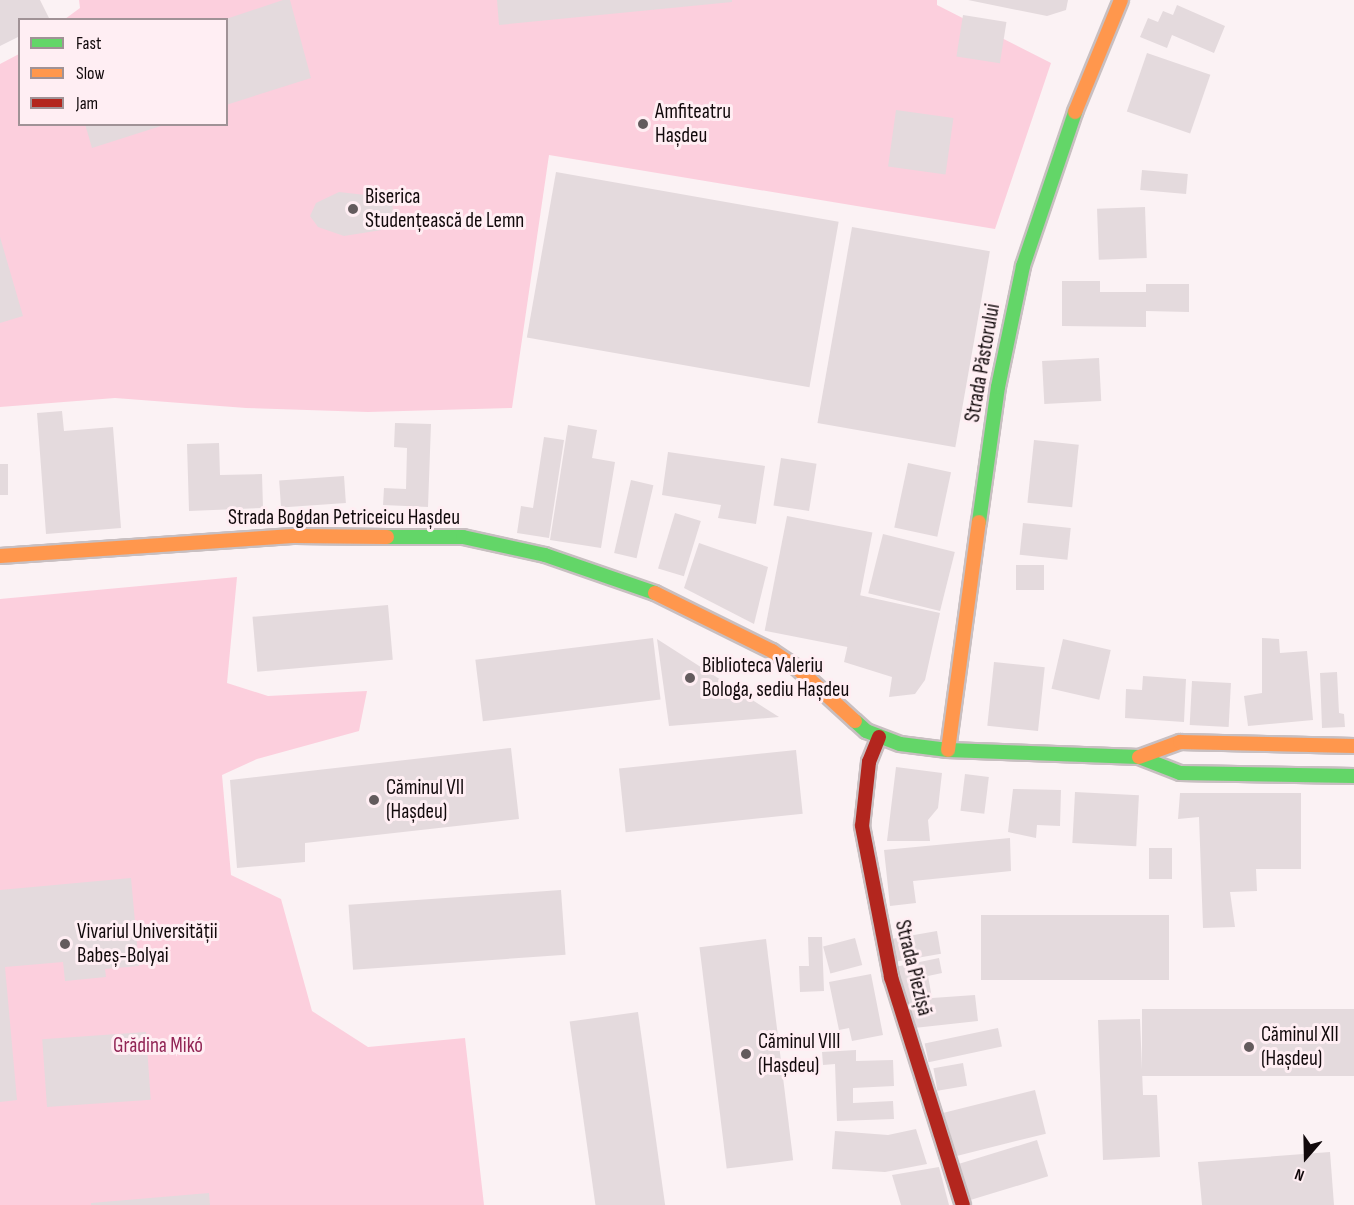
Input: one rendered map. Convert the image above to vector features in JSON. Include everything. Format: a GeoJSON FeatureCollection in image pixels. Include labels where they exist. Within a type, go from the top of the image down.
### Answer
{"type":"FeatureCollection","features":[{"type":"Feature","properties":{"kind":"street","name":"Strada Păstorului"},"geometry":{"type":"LineString","coordinates":[[948,750],[998,387],[1023,266],[1074,115],[1121,0]]}},
{"type":"Feature","properties":{"kind":"street","name":"Strada Bogdan Petriceicu Hașdeu"},"geometry":{"type":"LineString","coordinates":[[0,556],[296,536],[437,534],[487,541],[601,571],[730,629],[796,667],[849,718],[879,737],[948,750],[1139,757],[1180,774],[1354,776]]}},
{"type":"Feature","properties":{"kind":"street","name":"Strada Piezișă"},"geometry":{"type":"LineString","coordinates":[[879,737],[870,762],[862,826],[891,977],[963,1205]]}},
{"type":"Feature","properties":{"kind":"street","name":"Strada Bogdan Petriceicu Hașdeu"},"geometry":{"type":"LineString","coordinates":[[1139,757],[1180,742],[1354,746]]}},
{"type":"Feature","properties":{"kind":"green space"},"geometry":{"type":"Polygon","coordinates":[[[79,0],[937,0],[937,5],[1051,63],[995,229],[549,155],[512,408],[368,412],[246,408],[115,398],[0,407],[0,64],[18,55],[18,126],[228,126],[228,18],[66,18],[80,8],[79,0]]]}},
{"type":"Feature","properties":{"kind":"green space","name":"Grădina Mikó"},"geometry":{"type":"Polygon","coordinates":[[[237,577],[227,683],[268,696],[367,691],[359,731],[257,759],[222,775],[231,875],[281,899],[312,1011],[368,1047],[465,1038],[484,1205],[0,1205],[0,599],[237,577]]]}},
{"type":"Feature","properties":{"kind":"building"},"geometry":{"type":"Polygon","coordinates":[[[0,0],[40,0],[49,18],[18,18],[18,37],[0,46],[0,0]]]}},
{"type":"Feature","properties":{"kind":"building"},"geometry":{"type":"Polygon","coordinates":[[[283,0],[290,0],[311,78],[228,104],[228,18],[283,0]]]}},
{"type":"Feature","properties":{"kind":"building"},"geometry":{"type":"Polygon","coordinates":[[[497,0],[732,0],[732,2],[499,25],[497,0]]]}},
{"type":"Feature","properties":{"kind":"building"},"geometry":{"type":"Polygon","coordinates":[[[968,0],[1068,0],[1066,10],[1047,16],[968,0]]]}},
{"type":"Feature","properties":{"kind":"building"},"geometry":{"type":"Polygon","coordinates":[[[1177,5],[1225,26],[1214,53],[1172,35],[1167,48],[1140,37],[1148,18],[1158,22],[1163,11],[1173,15],[1177,5]]]}},
{"type":"Feature","properties":{"kind":"building"},"geometry":{"type":"Polygon","coordinates":[[[963,15],[1006,22],[1000,63],[956,56],[963,15]]]}},
{"type":"Feature","properties":{"kind":"building"},"geometry":{"type":"Polygon","coordinates":[[[1147,53],[1210,75],[1190,133],[1127,112],[1147,53]]]}},
{"type":"Feature","properties":{"kind":"building"},"geometry":{"type":"Polygon","coordinates":[[[896,110],[953,118],[946,175],[888,166],[896,110]]]}},
{"type":"Feature","properties":{"kind":"building"},"geometry":{"type":"Polygon","coordinates":[[[86,126],[161,126],[92,148],[86,126]]]}},
{"type":"Feature","properties":{"kind":"building"},"geometry":{"type":"Polygon","coordinates":[[[1142,170],[1188,174],[1186,194],[1140,190],[1142,170]]]}},
{"type":"Feature","properties":{"kind":"building"},"geometry":{"type":"Polygon","coordinates":[[[556,172],[839,222],[809,387],[527,337],[556,172]]]}},
{"type":"Feature","properties":{"kind":"building","name":"Biserica Studențească de Lemn"},"geometry":{"type":"Polygon","coordinates":[[[339,192],[392,198],[394,228],[344,236],[318,227],[310,216],[316,203],[339,192]]]}},
{"type":"Feature","properties":{"kind":"building"},"geometry":{"type":"Polygon","coordinates":[[[1145,207],[1147,258],[1099,260],[1097,209],[1145,207]]]}},
{"type":"Feature","properties":{"kind":"building"},"geometry":{"type":"Polygon","coordinates":[[[852,227],[990,251],[955,447],[817,423],[852,227]]]}},
{"type":"Feature","properties":{"kind":"building"},"geometry":{"type":"Polygon","coordinates":[[[0,237],[23,316],[0,323],[0,237]]]}},
{"type":"Feature","properties":{"kind":"building"},"geometry":{"type":"Polygon","coordinates":[[[1062,281],[1100,281],[1100,292],[1146,292],[1146,284],[1189,284],[1189,312],[1146,311],[1146,327],[1062,326],[1062,281]]]}},
{"type":"Feature","properties":{"kind":"building"},"geometry":{"type":"Polygon","coordinates":[[[1099,358],[1101,401],[1044,404],[1042,361],[1099,358]]]}},
{"type":"Feature","properties":{"kind":"building"},"geometry":{"type":"Polygon","coordinates":[[[62,411],[64,431],[113,427],[121,528],[46,534],[37,413],[62,411]]]}},
{"type":"Feature","properties":{"kind":"building"},"geometry":{"type":"Polygon","coordinates":[[[395,423],[431,424],[428,507],[383,505],[384,488],[406,489],[407,448],[394,447],[395,423]]]}},
{"type":"Feature","properties":{"kind":"building"},"geometry":{"type":"Polygon","coordinates":[[[568,425],[597,430],[592,458],[615,462],[601,548],[550,540],[568,425]]]}},
{"type":"Feature","properties":{"kind":"building"},"geometry":{"type":"Polygon","coordinates":[[[544,437],[564,440],[549,538],[517,533],[521,506],[533,508],[544,437]]]}},
{"type":"Feature","properties":{"kind":"building"},"geometry":{"type":"Polygon","coordinates":[[[1034,440],[1079,445],[1072,507],[1027,503],[1034,440]]]}},
{"type":"Feature","properties":{"kind":"building"},"geometry":{"type":"Polygon","coordinates":[[[219,443],[220,475],[262,474],[263,508],[189,511],[187,444],[219,443]]]}},
{"type":"Feature","properties":{"kind":"building"},"geometry":{"type":"Polygon","coordinates":[[[668,452],[765,466],[756,524],[718,518],[721,505],[662,495],[668,452]]]}},
{"type":"Feature","properties":{"kind":"building"},"geometry":{"type":"Polygon","coordinates":[[[781,458],[817,464],[809,511],[773,505],[781,458]]]}},
{"type":"Feature","properties":{"kind":"building"},"geometry":{"type":"Polygon","coordinates":[[[908,463],[951,472],[937,537],[894,528],[908,463]]]}},
{"type":"Feature","properties":{"kind":"building"},"geometry":{"type":"Polygon","coordinates":[[[0,464],[8,464],[8,495],[0,495],[0,464]]]}},
{"type":"Feature","properties":{"kind":"building"},"geometry":{"type":"Polygon","coordinates":[[[344,476],[346,503],[281,507],[279,481],[344,476]]]}},
{"type":"Feature","properties":{"kind":"building"},"geometry":{"type":"Polygon","coordinates":[[[631,480],[653,485],[637,558],[614,553],[631,480]]]}},
{"type":"Feature","properties":{"kind":"building"},"geometry":{"type":"Polygon","coordinates":[[[675,513],[701,521],[684,576],[658,568],[675,513]]]}},
{"type":"Feature","properties":{"kind":"building"},"geometry":{"type":"Polygon","coordinates":[[[787,516],[872,533],[850,647],[765,631],[787,516]]]}},
{"type":"Feature","properties":{"kind":"building"},"geometry":{"type":"Polygon","coordinates":[[[1023,523],[1071,528],[1067,560],[1020,555],[1023,523]]]}},
{"type":"Feature","properties":{"kind":"building"},"geometry":{"type":"Polygon","coordinates":[[[883,534],[955,552],[940,611],[868,593],[883,534]]]}},
{"type":"Feature","properties":{"kind":"building"},"geometry":{"type":"Polygon","coordinates":[[[699,543],[768,567],[754,624],[684,588],[699,543]]]}},
{"type":"Feature","properties":{"kind":"building"},"geometry":{"type":"Polygon","coordinates":[[[1016,565],[1044,565],[1044,590],[1016,590],[1016,565]]]}},
{"type":"Feature","properties":{"kind":"building"},"geometry":{"type":"Polygon","coordinates":[[[859,595],[940,613],[925,680],[915,694],[889,697],[892,677],[844,662],[859,595]]]}},
{"type":"Feature","properties":{"kind":"building"},"geometry":{"type":"Polygon","coordinates":[[[388,605],[393,660],[257,672],[253,617],[388,605]]]}},
{"type":"Feature","properties":{"kind":"building"},"geometry":{"type":"Polygon","coordinates":[[[653,638],[661,700],[483,721],[475,660],[653,638]]]}},
{"type":"Feature","properties":{"kind":"building"},"geometry":{"type":"Polygon","coordinates":[[[1262,638],[1279,639],[1280,653],[1307,651],[1313,720],[1248,726],[1244,696],[1262,693],[1262,638]]]}},
{"type":"Feature","properties":{"kind":"building","name":"Biblioteca Valeriu Bologa, sediu Hașdeu"},"geometry":{"type":"Polygon","coordinates":[[[657,639],[779,717],[669,726],[657,639]]]}},
{"type":"Feature","properties":{"kind":"building"},"geometry":{"type":"Polygon","coordinates":[[[1063,639],[1111,650],[1099,700],[1052,689],[1063,639]]]}},
{"type":"Feature","properties":{"kind":"building"},"geometry":{"type":"Polygon","coordinates":[[[994,662],[1045,667],[1038,731],[987,726],[994,662]]]}},
{"type":"Feature","properties":{"kind":"building"},"geometry":{"type":"Polygon","coordinates":[[[1337,672],[1339,713],[1344,714],[1345,727],[1322,728],[1320,673],[1337,672]]]}},
{"type":"Feature","properties":{"kind":"building"},"geometry":{"type":"Polygon","coordinates":[[[1143,676],[1186,679],[1184,722],[1125,718],[1126,689],[1142,690],[1143,676]]]}},
{"type":"Feature","properties":{"kind":"building"},"geometry":{"type":"Polygon","coordinates":[[[1192,681],[1231,683],[1229,727],[1190,725],[1192,681]]]}},
{"type":"Feature","properties":{"kind":"building","name":"Căminul VII (Hașdeu)"},"geometry":{"type":"Polygon","coordinates":[[[511,748],[519,819],[305,843],[305,862],[237,868],[230,780],[511,748]]]}},
{"type":"Feature","properties":{"kind":"building"},"geometry":{"type":"Polygon","coordinates":[[[796,750],[803,814],[626,832],[619,769],[796,750]]]}},
{"type":"Feature","properties":{"kind":"building"},"geometry":{"type":"Polygon","coordinates":[[[896,767],[942,773],[938,808],[928,820],[930,841],[887,841],[896,767]]]}},
{"type":"Feature","properties":{"kind":"building"},"geometry":{"type":"Polygon","coordinates":[[[965,774],[989,777],[984,814],[960,811],[965,774]]]}},
{"type":"Feature","properties":{"kind":"building"},"geometry":{"type":"Polygon","coordinates":[[[1013,789],[1061,790],[1060,826],[1037,825],[1036,838],[1008,832],[1013,789]]]}},
{"type":"Feature","properties":{"kind":"building"},"geometry":{"type":"Polygon","coordinates":[[[1075,792],[1139,795],[1136,846],[1072,843],[1075,792]]]}},
{"type":"Feature","properties":{"kind":"building"},"geometry":{"type":"Polygon","coordinates":[[[1180,793],[1301,793],[1301,869],[1256,869],[1257,891],[1230,892],[1235,927],[1203,928],[1199,817],[1178,819],[1180,793]]]}},
{"type":"Feature","properties":{"kind":"building"},"geometry":{"type":"Polygon","coordinates":[[[1010,838],[1011,871],[913,881],[916,903],[890,906],[884,850],[1010,838]]]}},
{"type":"Feature","properties":{"kind":"building"},"geometry":{"type":"Polygon","coordinates":[[[1149,848],[1172,848],[1172,879],[1149,879],[1149,848]]]}},
{"type":"Feature","properties":{"kind":"building"},"geometry":{"type":"Polygon","coordinates":[[[131,878],[139,966],[105,969],[106,977],[65,981],[63,962],[5,967],[17,1100],[0,1102],[0,890],[131,878]]]}},
{"type":"Feature","properties":{"kind":"building"},"geometry":{"type":"Polygon","coordinates":[[[561,890],[566,955],[353,970],[349,905],[561,890]]]}},
{"type":"Feature","properties":{"kind":"building"},"geometry":{"type":"Polygon","coordinates":[[[981,915],[1169,915],[1169,980],[981,980],[981,915]]]}},
{"type":"Feature","properties":{"kind":"building"},"geometry":{"type":"Polygon","coordinates":[[[937,931],[941,954],[894,962],[890,939],[937,931]]]}},
{"type":"Feature","properties":{"kind":"building"},"geometry":{"type":"Polygon","coordinates":[[[808,937],[822,937],[824,991],[800,992],[799,966],[809,966],[808,937]]]}},
{"type":"Feature","properties":{"kind":"building"},"geometry":{"type":"Polygon","coordinates":[[[855,938],[862,965],[830,974],[823,947],[855,938]]]}},
{"type":"Feature","properties":{"kind":"building","name":"Căminul VIII (Hașdeu)"},"geometry":{"type":"Polygon","coordinates":[[[766,939],[793,1160],[727,1169],[699,947],[766,939]]]}},
{"type":"Feature","properties":{"kind":"building"},"geometry":{"type":"Polygon","coordinates":[[[939,958],[942,973],[928,976],[932,998],[975,995],[978,1021],[914,1028],[895,967],[939,958]]]}},
{"type":"Feature","properties":{"kind":"building"},"geometry":{"type":"Polygon","coordinates":[[[871,974],[883,1035],[852,1041],[849,1028],[839,1030],[829,982],[871,974]]]}},
{"type":"Feature","properties":{"kind":"building","name":"Căminul XII (Hașdeu)"},"geometry":{"type":"Polygon","coordinates":[[[1142,1009],[1354,1009],[1354,1076],[1142,1076],[1142,1009]]]}},
{"type":"Feature","properties":{"kind":"building"},"geometry":{"type":"Polygon","coordinates":[[[638,1012],[665,1205],[595,1205],[570,1022],[638,1012]]]}},
{"type":"Feature","properties":{"kind":"building"},"geometry":{"type":"Polygon","coordinates":[[[1140,1019],[1143,1095],[1157,1095],[1160,1157],[1103,1160],[1098,1020],[1140,1019]]]}},
{"type":"Feature","properties":{"kind":"building"},"geometry":{"type":"Polygon","coordinates":[[[998,1028],[1002,1047],[929,1062],[925,1044],[998,1028]]]}},
{"type":"Feature","properties":{"kind":"building"},"geometry":{"type":"Polygon","coordinates":[[[146,1032],[151,1100],[47,1107],[42,1039],[146,1032]]]}},
{"type":"Feature","properties":{"kind":"building"},"geometry":{"type":"Polygon","coordinates":[[[856,1050],[856,1061],[893,1060],[894,1086],[853,1088],[853,1103],[893,1101],[894,1119],[837,1121],[835,1064],[823,1065],[822,1052],[856,1050]]]}},
{"type":"Feature","properties":{"kind":"building"},"geometry":{"type":"Polygon","coordinates":[[[963,1063],[967,1086],[937,1091],[933,1068],[963,1063]]]}},
{"type":"Feature","properties":{"kind":"building"},"geometry":{"type":"Polygon","coordinates":[[[1035,1090],[1046,1134],[955,1156],[944,1113],[1035,1090]]]}},
{"type":"Feature","properties":{"kind":"building"},"geometry":{"type":"Polygon","coordinates":[[[916,1129],[927,1164],[885,1172],[832,1169],[835,1131],[888,1135],[916,1129]]]}},
{"type":"Feature","properties":{"kind":"building"},"geometry":{"type":"Polygon","coordinates":[[[1037,1140],[1048,1176],[969,1201],[958,1164],[1037,1140]]]}},
{"type":"Feature","properties":{"kind":"building"},"geometry":{"type":"Polygon","coordinates":[[[1330,1152],[1334,1205],[1202,1205],[1198,1162],[1330,1152]]]}},
{"type":"Feature","properties":{"kind":"building"},"geometry":{"type":"Polygon","coordinates":[[[939,1167],[949,1205],[901,1205],[892,1175],[939,1167]]]}},
{"type":"Feature","properties":{"kind":"building"},"geometry":{"type":"Polygon","coordinates":[[[209,1193],[210,1205],[91,1205],[91,1203],[209,1193]]]}},
{"type":"Feature","properties":{"kind":"traffic: fast"},"geometry":{"type":"LineString","coordinates":[[979,522],[998,387],[1023,266],[1075,112]]}},
{"type":"Feature","properties":{"kind":"traffic: fast"},"geometry":{"type":"LineString","coordinates":[[387,537],[463,537],[545,555],[655,593]]}},
{"type":"Feature","properties":{"kind":"traffic: fast"},"geometry":{"type":"LineString","coordinates":[[855,721],[866,731],[900,744],[948,750],[1139,757],[1180,773],[1354,776]]}},
{"type":"Feature","properties":{"kind":"traffic: slow"},"geometry":{"type":"LineString","coordinates":[[1075,112],[1121,0]]}},
{"type":"Feature","properties":{"kind":"traffic: slow"},"geometry":{"type":"LineString","coordinates":[[948,750],[979,522]]}},
{"type":"Feature","properties":{"kind":"traffic: slow"},"geometry":{"type":"LineString","coordinates":[[0,556],[296,536],[387,537]]}},
{"type":"Feature","properties":{"kind":"traffic: slow"},"geometry":{"type":"LineString","coordinates":[[655,593],[772,651],[796,667],[855,721]]}},
{"type":"Feature","properties":{"kind":"traffic: slow"},"geometry":{"type":"LineString","coordinates":[[1139,757],[1180,742],[1354,746]]}},
{"type":"Feature","properties":{"kind":"traffic: jam"},"geometry":{"type":"LineString","coordinates":[[879,737],[869,762],[862,826],[891,977],[963,1205]]}},
{"type":"Feature","properties":{"kind":"place","name":"Amfiteatru Hașdeu"},"geometry":{"type":"Point","coordinates":[643,124]}},
{"type":"Feature","properties":{"kind":"place","name":"Biserica Studențească de Lemn"},"geometry":{"type":"Point","coordinates":[353,209]}},
{"type":"Feature","properties":{"kind":"place","name":"Biblioteca Valeriu Bologa, sediu Hașdeu"},"geometry":{"type":"Point","coordinates":[690,678]}},
{"type":"Feature","properties":{"kind":"place","name":"Căminul VII (Hașdeu)"},"geometry":{"type":"Point","coordinates":[374,800]}},
{"type":"Feature","properties":{"kind":"place","name":"Vivariul Universității Babeș-Bolyai"},"geometry":{"type":"Point","coordinates":[65,944]}},
{"type":"Feature","properties":{"kind":"place","name":"Căminul XII (Hașdeu)"},"geometry":{"type":"Point","coordinates":[1249,1047]}},
{"type":"Feature","properties":{"kind":"place","name":"Căminul VIII (Hașdeu)"},"geometry":{"type":"Point","coordinates":[746,1054]}}]}
